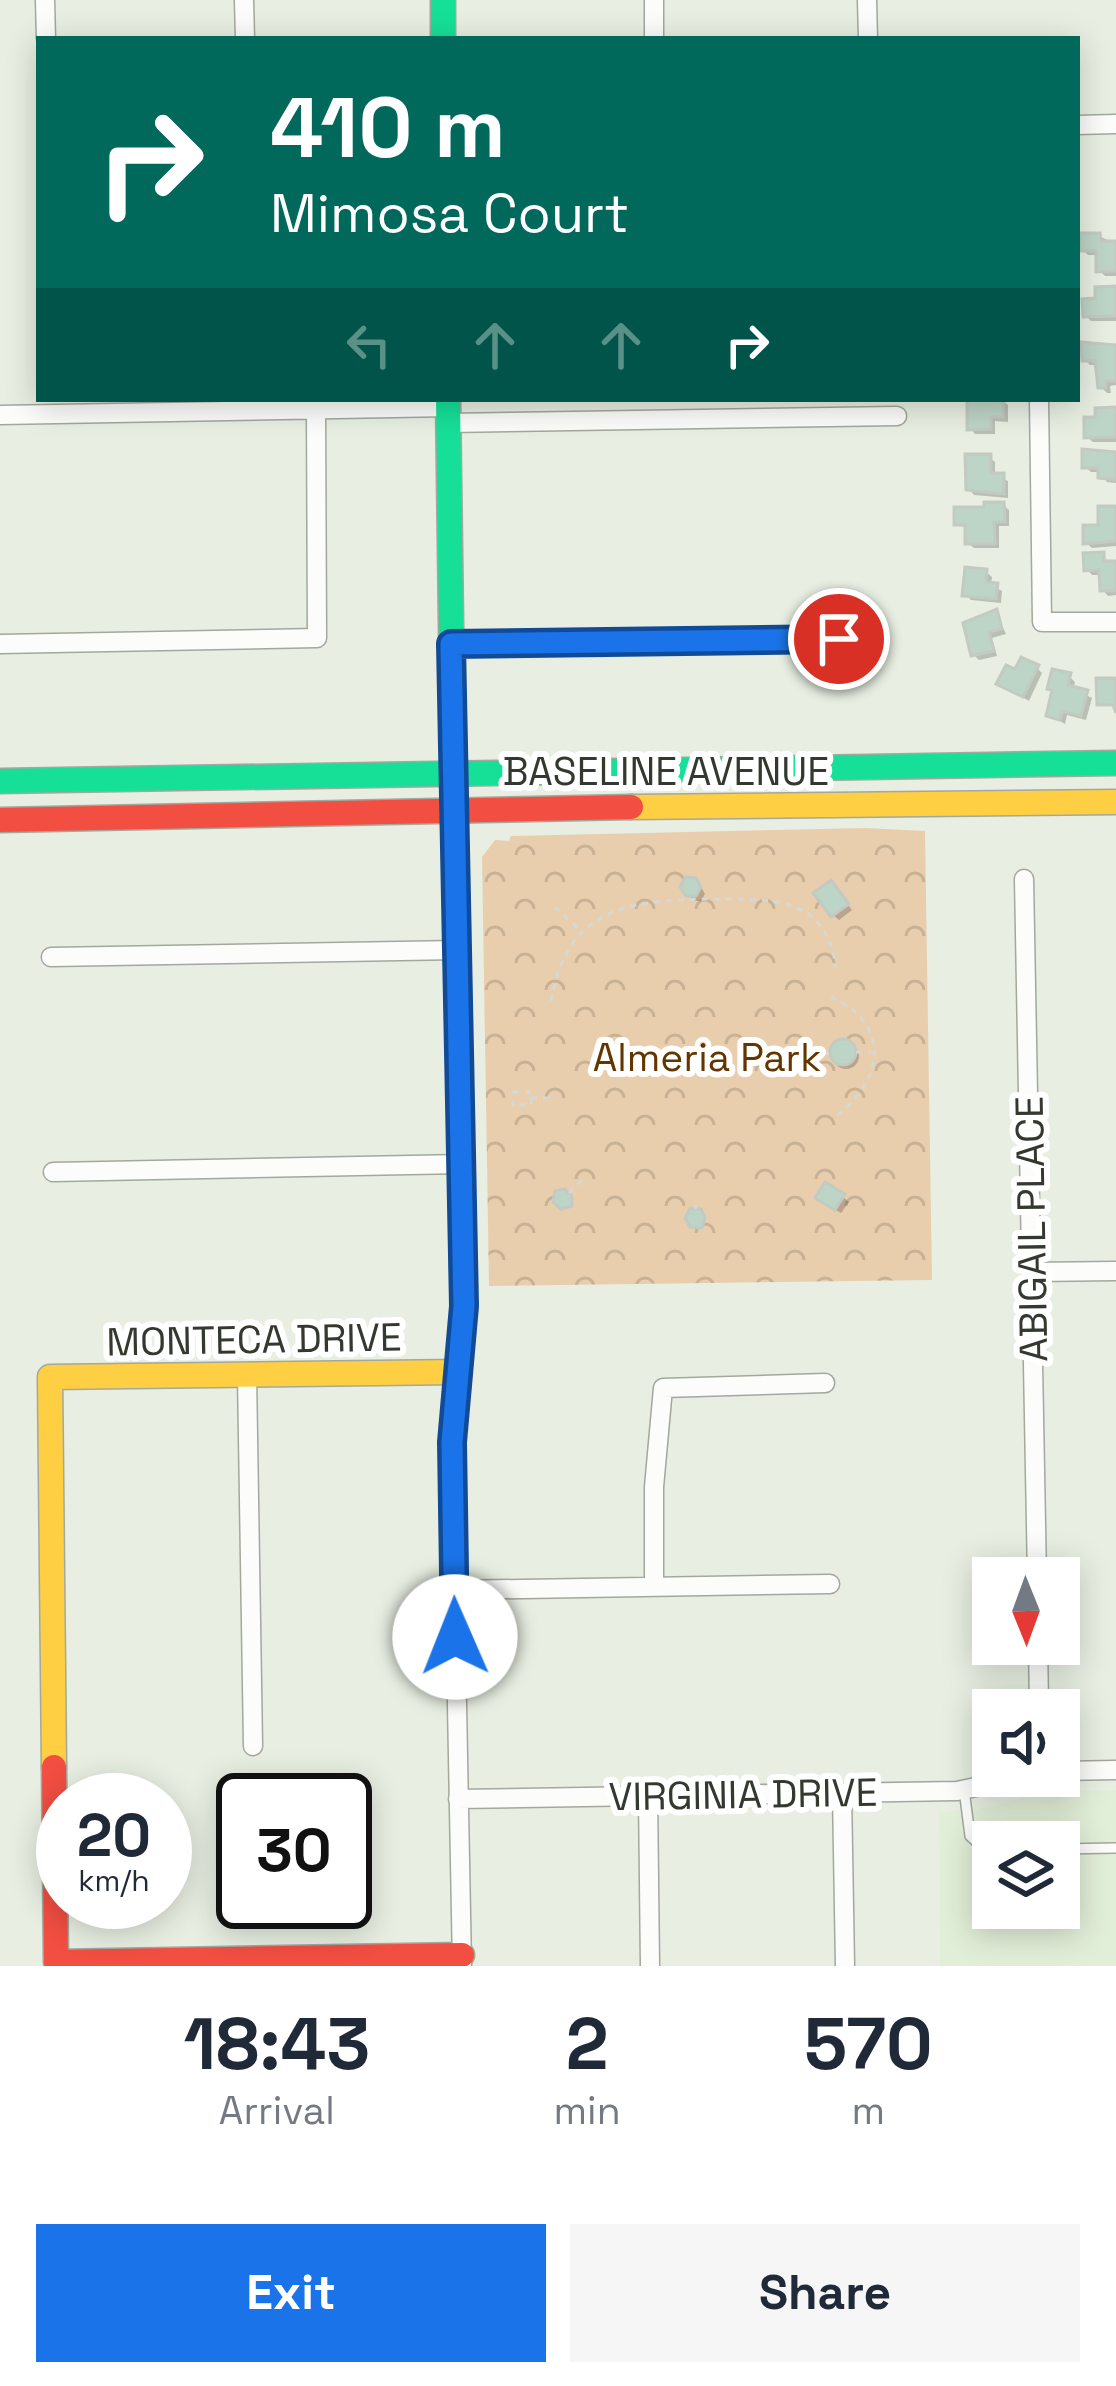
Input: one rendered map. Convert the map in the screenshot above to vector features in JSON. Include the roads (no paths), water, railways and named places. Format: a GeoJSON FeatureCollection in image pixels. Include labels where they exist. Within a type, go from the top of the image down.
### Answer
{"type":"FeatureCollection","features":[{"type":"Feature","properties":{"kind":"main road"},"geometry":{"type":"LineString","coordinates":[[443,0],[443,36]]}},
{"type":"Feature","properties":{"kind":"main road"},"geometry":{"type":"LineString","coordinates":[[448,410],[453,772]]}},
{"type":"Feature","properties":{"kind":"main road","name":"BASELINE AVENUE"},"geometry":{"type":"LineString","coordinates":[[0,781],[1116,763]]}},
{"type":"Feature","properties":{"kind":"main road","name":"BASELINE AVENUE"},"geometry":{"type":"LineString","coordinates":[[0,820],[455,809],[1116,802]]}},
{"type":"Feature","properties":{"kind":"main road","name":"MONTECA DRIVE"},"geometry":{"type":"LineString","coordinates":[[459,1372],[50,1377],[56,1962],[462,1960]]}},
{"type":"Feature","properties":{"kind":"street"},"geometry":{"type":"LineString","coordinates":[[45,0],[46,36]]}},
{"type":"Feature","properties":{"kind":"street"},"geometry":{"type":"LineString","coordinates":[[244,0],[245,36]]}},
{"type":"Feature","properties":{"kind":"street"},"geometry":{"type":"LineString","coordinates":[[654,0],[654,36]]}},
{"type":"Feature","properties":{"kind":"street"},"geometry":{"type":"LineString","coordinates":[[867,0],[868,36]]}},
{"type":"Feature","properties":{"kind":"street"},"geometry":{"type":"LineString","coordinates":[[1080,125],[1116,124]]}},
{"type":"Feature","properties":{"kind":"street"},"geometry":{"type":"LineString","coordinates":[[1039,402],[1042,622],[1116,622]]}},
{"type":"Feature","properties":{"kind":"street"},"geometry":{"type":"LineString","coordinates":[[0,644],[317,638],[316,409]]}},
{"type":"Feature","properties":{"kind":"street"},"geometry":{"type":"LineString","coordinates":[[0,416],[316,409],[660,409],[897,416]]}},
{"type":"Feature","properties":{"kind":"street"},"geometry":{"type":"LineString","coordinates":[[451,644],[839,639]]}},
{"type":"Feature","properties":{"kind":"street"},"geometry":{"type":"LineString","coordinates":[[453,772],[464,1306],[452,1442],[462,1960]]}},
{"type":"Feature","properties":{"kind":"street","name":"ABIGAIL PLACE"},"geometry":{"type":"LineString","coordinates":[[1024,879],[1036,1557]]}},
{"type":"Feature","properties":{"kind":"street"},"geometry":{"type":"LineString","coordinates":[[51,957],[458,950]]}},
{"type":"Feature","properties":{"kind":"street"},"geometry":{"type":"LineString","coordinates":[[52,1172],[462,1164]]}},
{"type":"Feature","properties":{"kind":"street"},"geometry":{"type":"LineString","coordinates":[[1032,1272],[1116,1271]]}},
{"type":"Feature","properties":{"kind":"street"},"geometry":{"type":"LineString","coordinates":[[247,1375],[253,1746]]}},
{"type":"Feature","properties":{"kind":"street"},"geometry":{"type":"LineString","coordinates":[[654,1586],[654,1470],[663,1388],[825,1383]]}},
{"type":"Feature","properties":{"kind":"street"},"geometry":{"type":"LineString","coordinates":[[455,1590],[830,1584]]}},
{"type":"Feature","properties":{"kind":"street"},"geometry":{"type":"LineString","coordinates":[[1080,1771],[1116,1770]]}},
{"type":"Feature","properties":{"kind":"street","name":"VIRGINIA DRIVE"},"geometry":{"type":"LineString","coordinates":[[458,1798],[972,1787]]}},
{"type":"Feature","properties":{"kind":"street"},"geometry":{"type":"LineString","coordinates":[[842,1793],[845,1966]]}},
{"type":"Feature","properties":{"kind":"street"},"geometry":{"type":"LineString","coordinates":[[648,1796],[650,1966]]}},
{"type":"Feature","properties":{"kind":"lane"},"geometry":{"type":"LineString","coordinates":[[964,1789],[972,1838]]}},
{"type":"Feature","properties":{"kind":"lane"},"geometry":{"type":"LineString","coordinates":[[1080,1849],[1116,1848]]}},
{"type":"Feature","properties":{"kind":"park label","name":"Almeria Park"},"geometry":{"type":"Point","coordinates":[707,1057]}}]}
